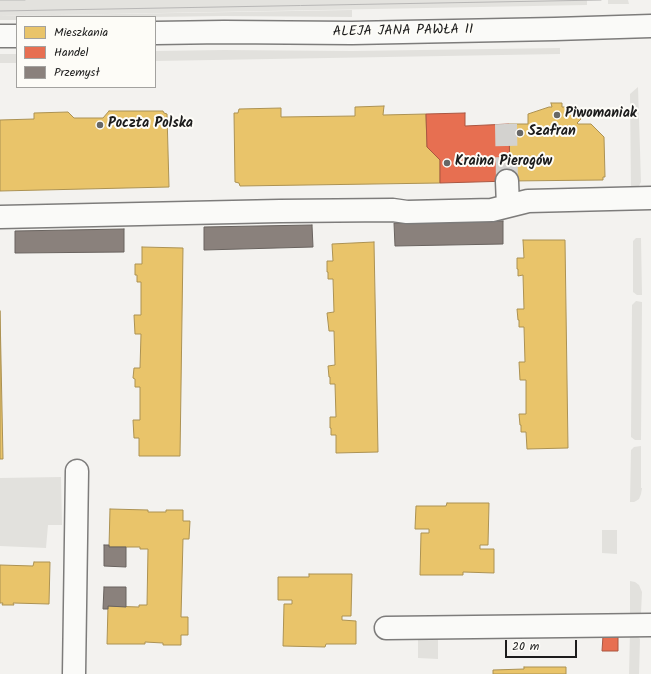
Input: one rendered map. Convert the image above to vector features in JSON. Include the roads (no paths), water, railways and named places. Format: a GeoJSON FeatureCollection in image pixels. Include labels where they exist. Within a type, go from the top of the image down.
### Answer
{"type":"FeatureCollection","features":[{"type":"Feature","properties":{"kind":"main road","name":"ALEJA JANA PAWŁA II"},"geometry":{"type":"LineString","coordinates":[[156,33],[360,33],[651,26]]}},
{"type":"Feature","properties":{"kind":"main road"},"geometry":{"type":"LineString","coordinates":[[0,36],[16,36]]}},
{"type":"Feature","properties":{"kind":"main road"},"geometry":{"type":"LineString","coordinates":[[507,181],[508,206]]}},
{"type":"Feature","properties":{"kind":"main road"},"geometry":{"type":"LineString","coordinates":[[0,217],[280,211],[393,210],[407,212],[492,210],[528,201],[651,198]]}},
{"type":"Feature","properties":{"kind":"main road"},"geometry":{"type":"LineString","coordinates":[[74,674],[77,471]]}},
{"type":"Feature","properties":{"kind":"main road"},"geometry":{"type":"LineString","coordinates":[[386,628],[651,625]]}},
{"type":"Feature","properties":{"kind":"tunnel"},"geometry":{"type":"LineString","coordinates":[[506,124],[507,181]]}},
{"type":"Feature","properties":{"kind":"tram line"},"geometry":{"type":"LineString","coordinates":[[0,0],[25,0]]}},
{"type":"Feature","properties":{"kind":"tram line"},"geometry":{"type":"LineString","coordinates":[[0,11],[601,0]]}},
{"type":"Feature","properties":{"kind":"place","name":"Piwomaniak"},"geometry":{"type":"Point","coordinates":[557,115]}},
{"type":"Feature","properties":{"kind":"place","name":"Poczta Polska"},"geometry":{"type":"Point","coordinates":[100,125]}},
{"type":"Feature","properties":{"kind":"place","name":"Szafran"},"geometry":{"type":"Point","coordinates":[520,133]}},
{"type":"Feature","properties":{"kind":"place","name":"Kraina Pierogów"},"geometry":{"type":"Point","coordinates":[447,163]}}]}
